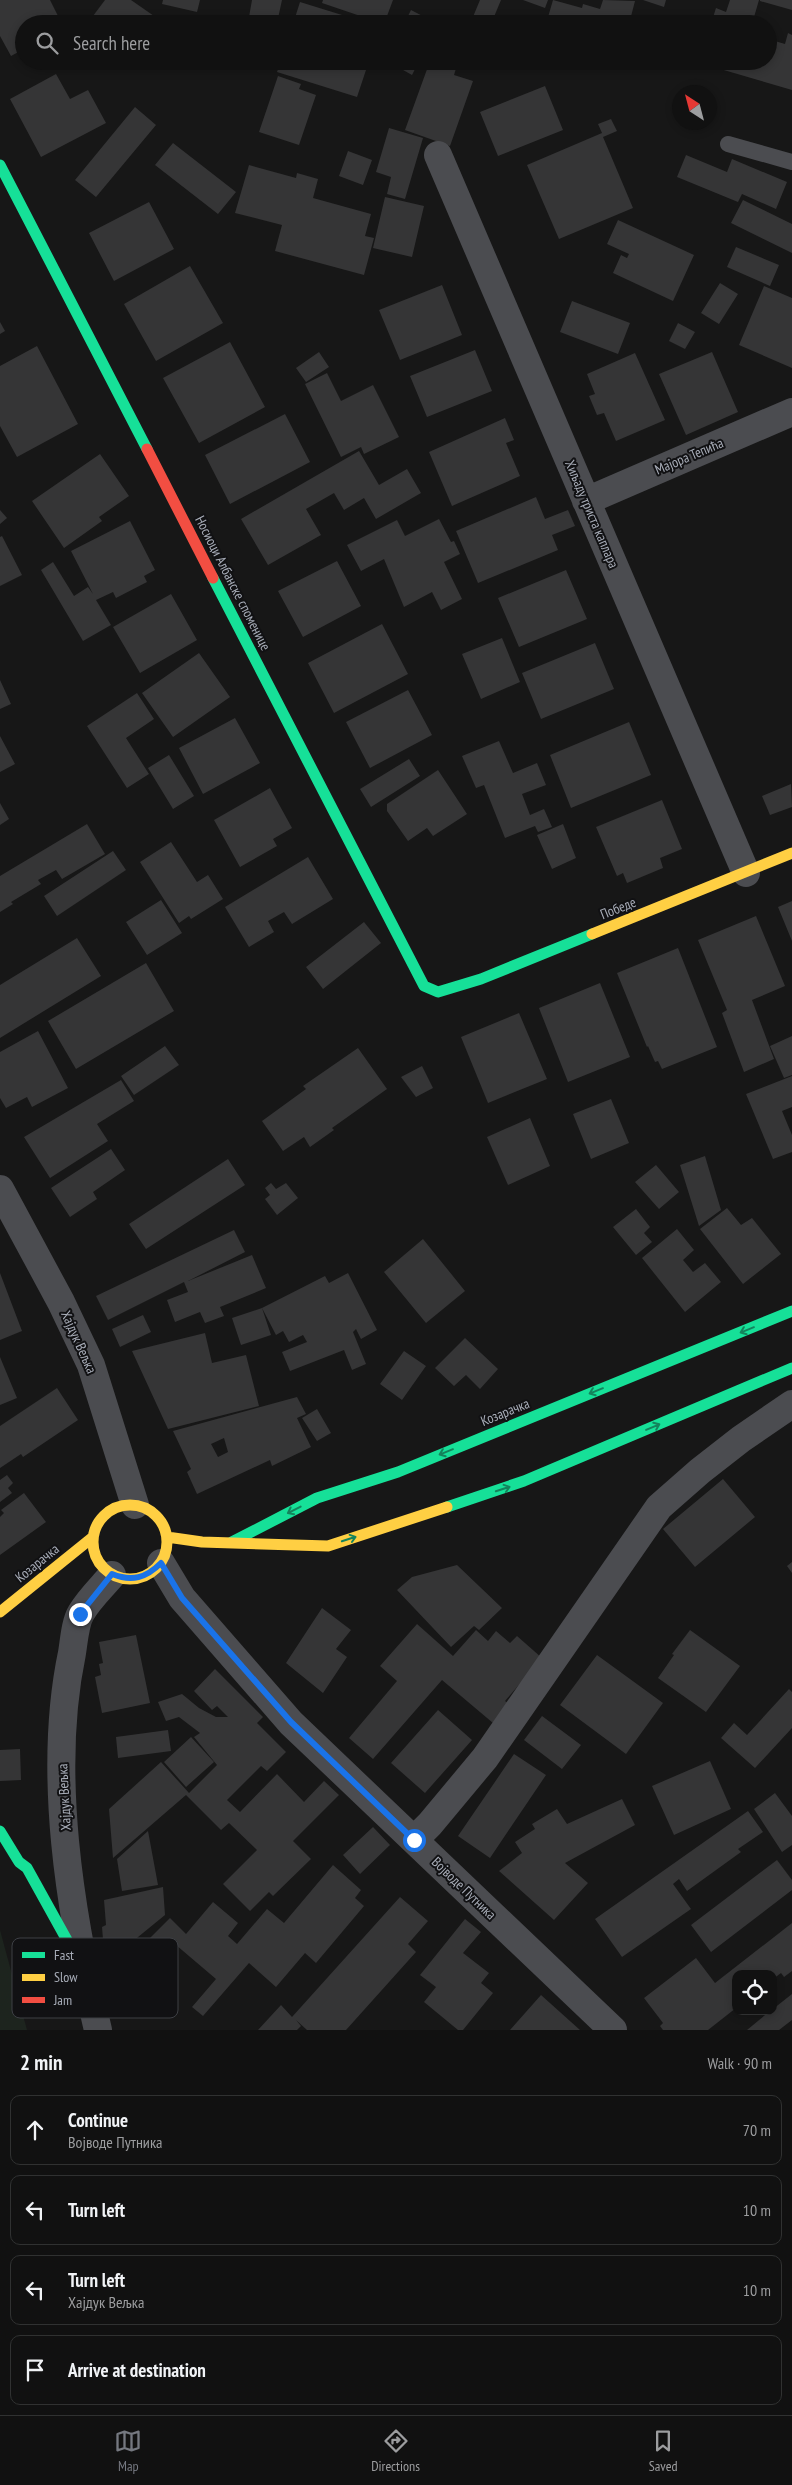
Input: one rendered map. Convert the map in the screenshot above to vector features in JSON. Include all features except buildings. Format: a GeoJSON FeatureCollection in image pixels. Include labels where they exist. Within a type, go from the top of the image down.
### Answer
{"type":"FeatureCollection","features":[{"type":"Feature","properties":{"kind":"street","name":"Хиљаду триста каплара"},"geometry":{"type":"LineString","coordinates":[[438,155],[746,873]]}},
{"type":"Feature","properties":{"kind":"street","name":"Носиоци Албанске споменице"},"geometry":{"type":"LineString","coordinates":[[0,165],[418,976],[424,986],[438,992],[455,987]]}},
{"type":"Feature","properties":{"kind":"street","name":"Мајора Тепића"},"geometry":{"type":"LineString","coordinates":[[586,501],[792,412]]}},
{"type":"Feature","properties":{"kind":"street","name":"Победе"},"geometry":{"type":"LineString","coordinates":[[455,987],[746,873],[792,853]]}},
{"type":"Feature","properties":{"kind":"street","name":"Хајдук Вељка"},"geometry":{"type":"LineString","coordinates":[[0,1189],[61,1302],[91,1365],[135,1505]]}},
{"type":"Feature","properties":{"kind":"street","name":"Козарачка"},"geometry":{"type":"LineString","coordinates":[[231,1542],[317,1498],[398,1472],[792,1311]]}},
{"type":"Feature","properties":{"kind":"street","name":"Козарачка"},"geometry":{"type":"LineString","coordinates":[[167,1537],[202,1542],[328,1546],[524,1482],[792,1368]]}},
{"type":"Feature","properties":{"kind":"street"},"geometry":{"type":"LineString","coordinates":[[414,1840],[430,1824],[485,1758],[659,1508],[741,1439],[792,1404]]}},
{"type":"Feature","properties":{"kind":"street"},"geometry":{"type":"LineString","coordinates":[[123,1505],[135,1505],[147,1508],[157,1516],[164,1525],[167,1537],[167,1546],[161,1563],[153,1571],[133,1579],[112,1574],[97,1559],[92,1537],[96,1526],[112,1509],[123,1505]]}},
{"type":"Feature","properties":{"kind":"street","name":"Козарачка"},"geometry":{"type":"LineString","coordinates":[[0,1612],[92,1537]]}},
{"type":"Feature","properties":{"kind":"street","name":"Војводе Путника"},"geometry":{"type":"LineString","coordinates":[[161,1563],[182,1598],[291,1722],[613,2030]]}},
{"type":"Feature","properties":{"kind":"street","name":"Хајдук Вељка"},"geometry":{"type":"LineString","coordinates":[[79,1938],[70,1877],[61,1784],[62,1721],[68,1670],[80,1614],[112,1574]]}},
{"type":"Feature","properties":{"kind":"street"},"geometry":{"type":"LineString","coordinates":[[0,1831],[19,1862],[27,1868],[67,1938]]}},
{"type":"Feature","properties":{"kind":"lane"},"geometry":{"type":"LineString","coordinates":[[728,144],[792,162]]}},
{"type":"Feature","properties":{"kind":"shaded area"},"geometry":{"type":"Polygon","coordinates":[[[0,1930],[12,1974],[12,2018],[24,2018],[27,2030],[0,2030],[0,1930]]]}},
{"type":"Feature","properties":{"kind":"traffic: fast"},"geometry":{"type":"LineString","coordinates":[[0,165],[147,449]]}},
{"type":"Feature","properties":{"kind":"traffic: fast"},"geometry":{"type":"LineString","coordinates":[[213,578],[424,986],[438,992],[481,979],[592,934]]}},
{"type":"Feature","properties":{"kind":"traffic: fast"},"geometry":{"type":"LineString","coordinates":[[232,1542],[317,1498],[398,1472],[792,1311]]}},
{"type":"Feature","properties":{"kind":"traffic: fast"},"geometry":{"type":"LineString","coordinates":[[447,1507],[524,1481],[792,1368]]}},
{"type":"Feature","properties":{"kind":"traffic: fast"},"geometry":{"type":"LineString","coordinates":[[0,1831],[19,1862],[27,1868],[66,1938]]}},
{"type":"Feature","properties":{"kind":"traffic: slow"},"geometry":{"type":"LineString","coordinates":[[592,934],[792,853]]}},
{"type":"Feature","properties":{"kind":"traffic: slow"},"geometry":{"type":"LineString","coordinates":[[130,1505],[151,1511],[161,1521],[167,1542],[161,1563],[151,1573],[130,1579],[109,1573],[99,1563],[93,1542],[99,1521],[109,1511],[130,1505]]}},
{"type":"Feature","properties":{"kind":"traffic: slow"},"geometry":{"type":"LineString","coordinates":[[167,1537],[202,1542],[328,1546],[447,1507]]}},
{"type":"Feature","properties":{"kind":"traffic: slow"},"geometry":{"type":"LineString","coordinates":[[0,1612],[93,1537]]}},
{"type":"Feature","properties":{"kind":"traffic: jam"},"geometry":{"type":"LineString","coordinates":[[147,449],[213,578]]}},
{"type":"Feature","properties":{"kind":"route"},"geometry":{"type":"LineString","coordinates":[[80,1614],[112,1574],[122,1578],[133,1579],[153,1571],[161,1563],[182,1598],[291,1722],[414,1840]]}}]}
